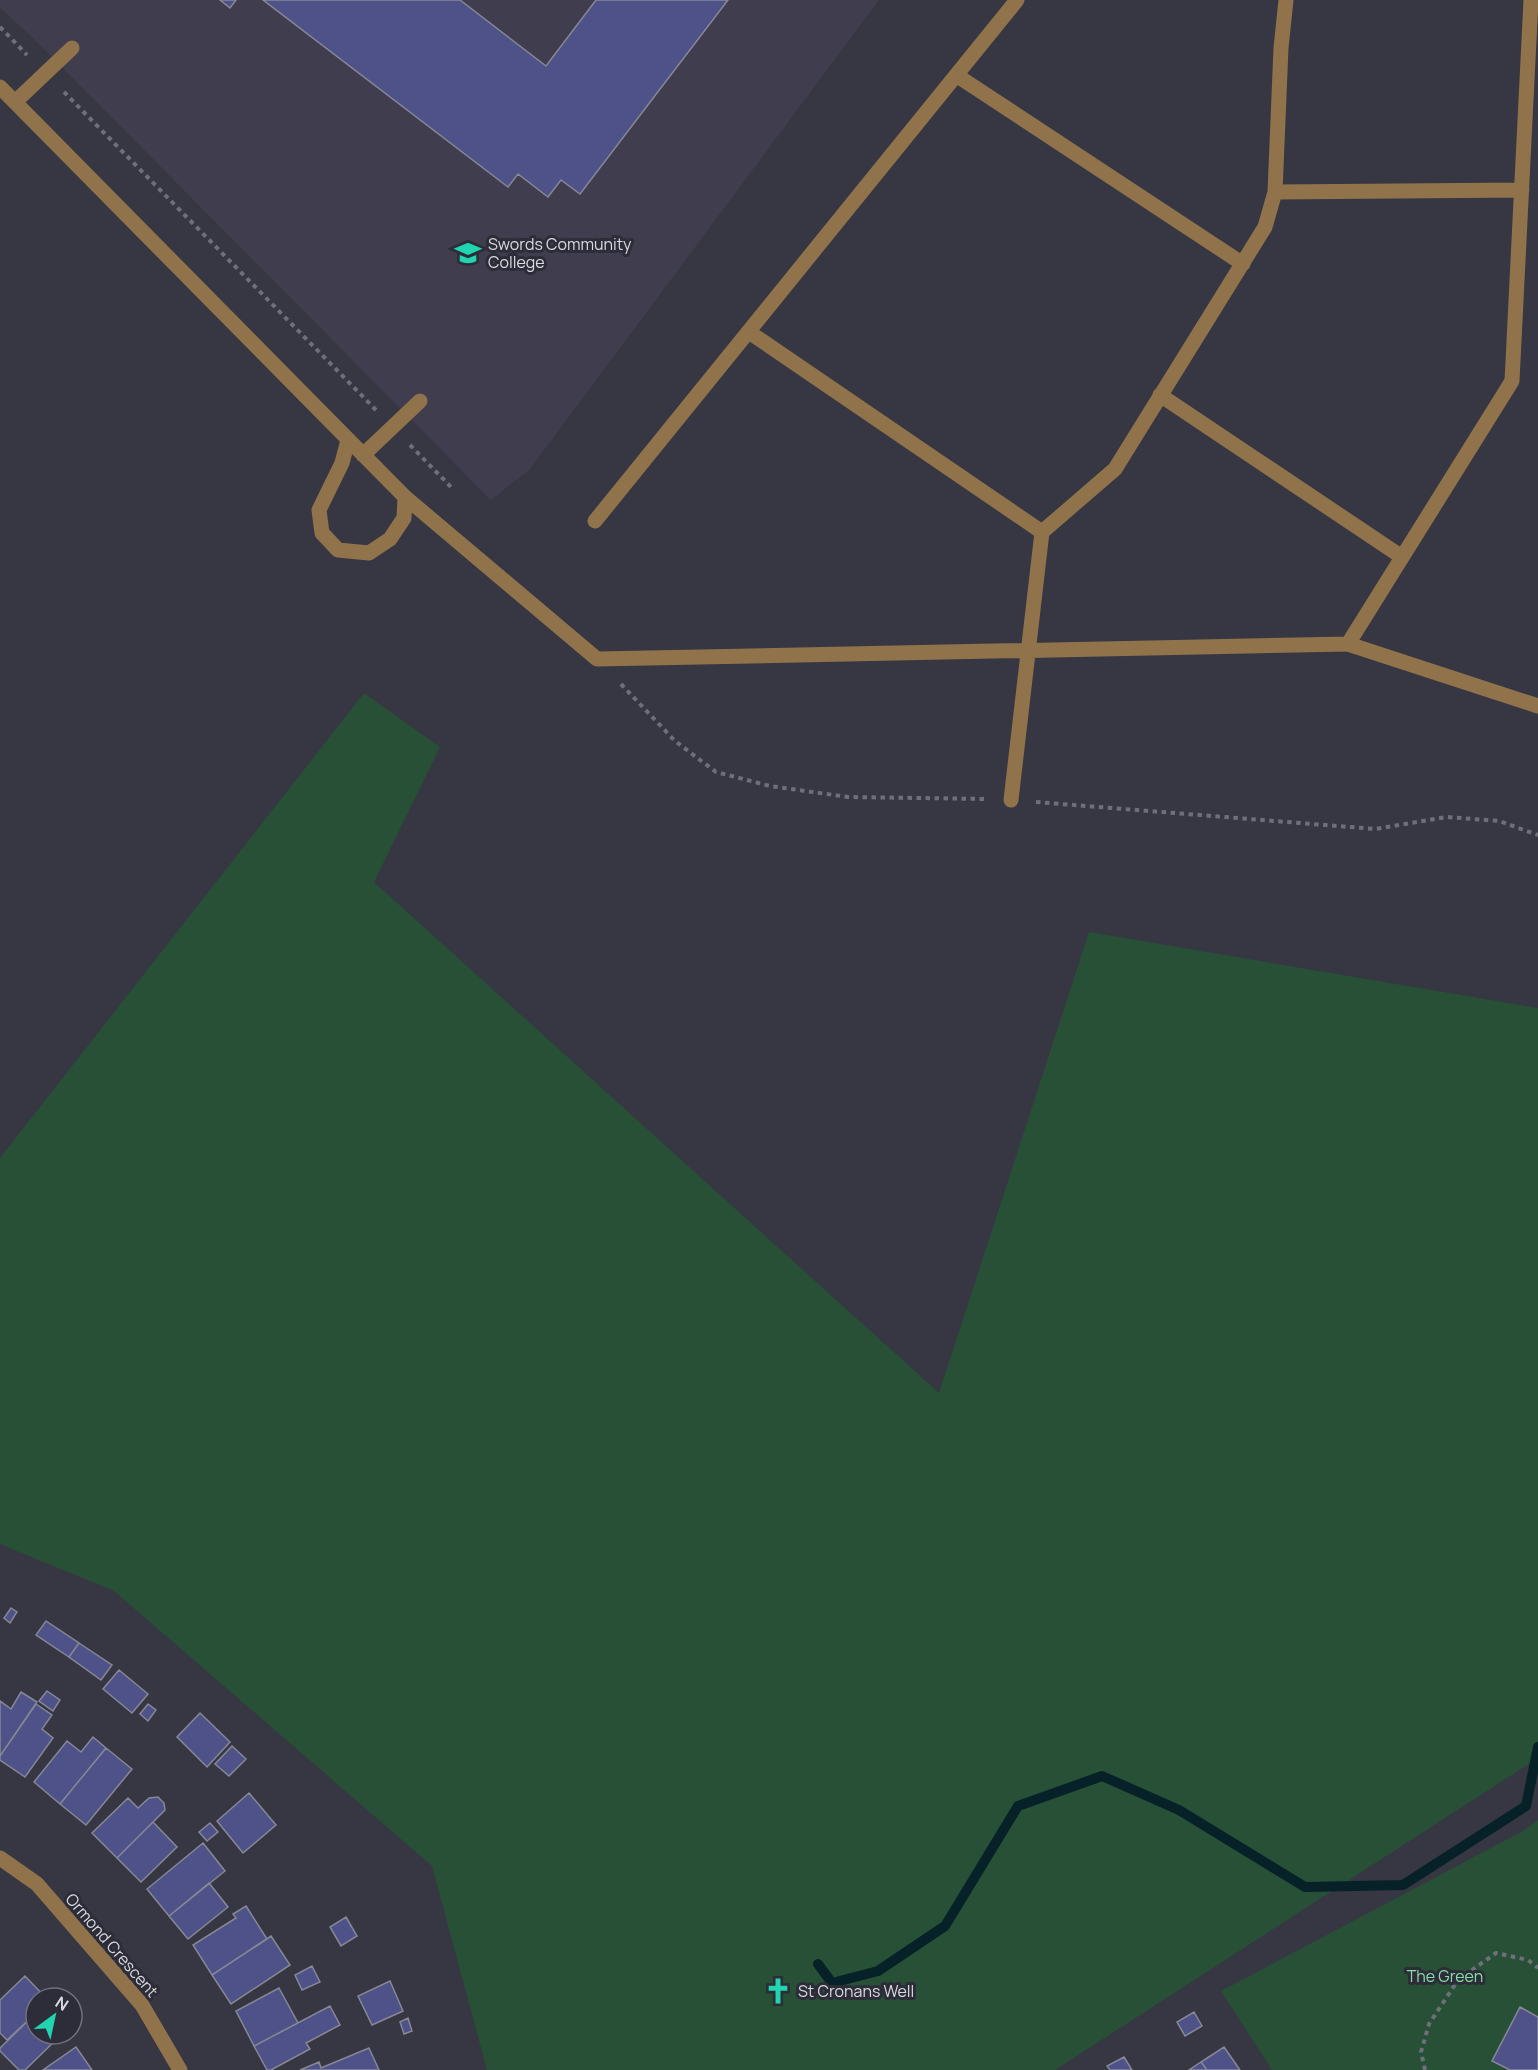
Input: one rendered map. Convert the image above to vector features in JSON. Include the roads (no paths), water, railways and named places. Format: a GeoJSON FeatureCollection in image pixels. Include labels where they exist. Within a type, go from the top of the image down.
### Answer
{"type":"FeatureCollection","features":[{"type":"Feature","properties":{"kind":"street"},"geometry":{"type":"LineString","coordinates":[[595,521],[1017,0]]}},
{"type":"Feature","properties":{"kind":"street"},"geometry":{"type":"LineString","coordinates":[[1011,800],[1042,532],[1115,469],[1265,227],[1275,192],[1281,48],[1286,0]]}},
{"type":"Feature","properties":{"kind":"street"},"geometry":{"type":"LineString","coordinates":[[1348,644],[1512,381],[1531,0]]}},
{"type":"Feature","properties":{"kind":"street"},"geometry":{"type":"LineString","coordinates":[[15,102],[72,48]]}},
{"type":"Feature","properties":{"kind":"street"},"geometry":{"type":"LineString","coordinates":[[956,75],[1243,264]]}},
{"type":"Feature","properties":{"kind":"street"},"geometry":{"type":"LineString","coordinates":[[0,87],[405,496],[597,659],[1348,644],[1538,706]]}},
{"type":"Feature","properties":{"kind":"street"},"geometry":{"type":"LineString","coordinates":[[1275,192],[1522,190]]}},
{"type":"Feature","properties":{"kind":"street"},"geometry":{"type":"LineString","coordinates":[[749,332],[1042,532]]}},
{"type":"Feature","properties":{"kind":"street"},"geometry":{"type":"LineString","coordinates":[[1160,395],[1402,557]]}},
{"type":"Feature","properties":{"kind":"street"},"geometry":{"type":"LineString","coordinates":[[363,455],[420,402]]}},
{"type":"Feature","properties":{"kind":"street"},"geometry":{"type":"LineString","coordinates":[[348,440],[342,463],[319,510],[322,534],[338,550],[369,553],[390,539],[404,518],[405,496]]}},
{"type":"Feature","properties":{"kind":"street","name":"Ormond Crescent"},"geometry":{"type":"LineString","coordinates":[[0,1858],[37,1884],[142,2005],[180,2070]]}},
{"type":"Feature","properties":{"kind":"waterway"},"geometry":{"type":"LineString","coordinates":[[818,1964],[832,1983],[878,1971],[945,1926],[1018,1806],[1102,1776],[1179,1810],[1305,1887],[1403,1885],[1526,1806],[1538,1747]]}},
{"type":"Feature","properties":{"kind":"place","name":"Swords Community College"},"geometry":{"type":"Point","coordinates":[468,253]}},
{"type":"Feature","properties":{"kind":"place","name":"St Cronans Well"},"geometry":{"type":"Point","coordinates":[778,1991]}},
{"type":"Feature","properties":{"kind":"park label","name":"The Green"},"geometry":{"type":"Point","coordinates":[1445,1976]}}]}
